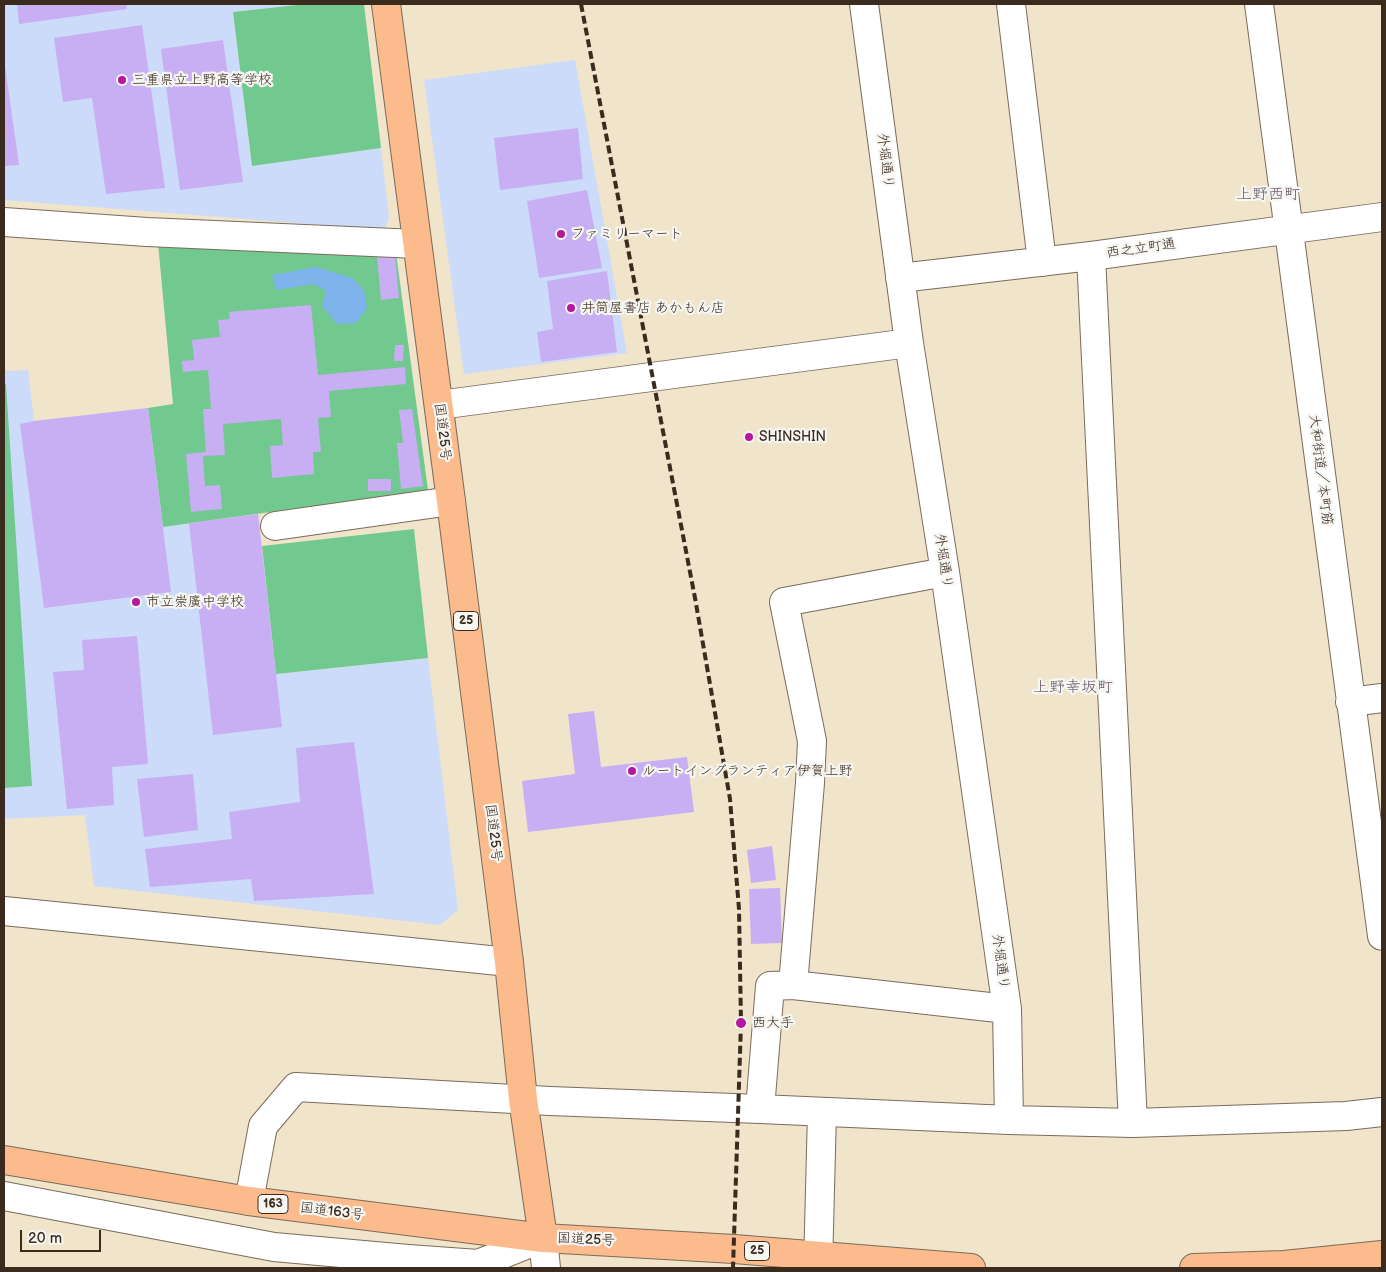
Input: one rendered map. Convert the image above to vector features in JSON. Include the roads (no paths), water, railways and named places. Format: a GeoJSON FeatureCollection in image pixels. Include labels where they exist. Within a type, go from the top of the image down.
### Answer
{"type":"FeatureCollection","features":[{"type":"Feature","properties":{"kind":"highway","name":"国道25号"},"geometry":{"type":"LineString","coordinates":[[386,4],[439,405],[508,962],[523,1099],[543,1238],[734,1248],[818,1262],[971,1268]]}},
{"type":"Feature","properties":{"kind":"highway","name":"国道163号"},"geometry":{"type":"LineString","coordinates":[[4,1160],[249,1202],[543,1238]]}},
{"type":"Feature","properties":{"kind":"highway"},"geometry":{"type":"LineString","coordinates":[[1194,1268],[1284,1264],[1382,1255]]}},
{"type":"Feature","properties":{"kind":"street","name":"外堀通り"},"geometry":{"type":"LineString","coordinates":[[864,4],[909,343],[945,572],[1007,1009],[1009,1120]]}},
{"type":"Feature","properties":{"kind":"street"},"geometry":{"type":"LineString","coordinates":[[1010,4],[1042,262]]}},
{"type":"Feature","properties":{"kind":"street","name":"大和街道／本町筋"},"geometry":{"type":"LineString","coordinates":[[1259,4],[1382,936]]}},
{"type":"Feature","properties":{"kind":"street","name":"西之立町通"},"geometry":{"type":"LineString","coordinates":[[900,278],[1091,256],[1382,218]]}},
{"type":"Feature","properties":{"kind":"street"},"geometry":{"type":"LineString","coordinates":[[4,222],[147,232],[417,244]]}},
{"type":"Feature","properties":{"kind":"street"},"geometry":{"type":"LineString","coordinates":[[1091,256],[1133,1124]]}},
{"type":"Feature","properties":{"kind":"street"},"geometry":{"type":"LineString","coordinates":[[439,405],[909,343]]}},
{"type":"Feature","properties":{"kind":"street"},"geometry":{"type":"LineString","coordinates":[[275,526],[451,501]]}},
{"type":"Feature","properties":{"kind":"street"},"geometry":{"type":"LineString","coordinates":[[794,985],[812,741],[784,602],[945,572]]}},
{"type":"Feature","properties":{"kind":"street"},"geometry":{"type":"LineString","coordinates":[[1350,702],[1382,698]]}},
{"type":"Feature","properties":{"kind":"street"},"geometry":{"type":"LineString","coordinates":[[4,911],[508,962]]}},
{"type":"Feature","properties":{"kind":"street"},"geometry":{"type":"LineString","coordinates":[[760,1108],[770,986],[794,985],[1007,1009]]}},
{"type":"Feature","properties":{"kind":"street"},"geometry":{"type":"LineString","coordinates":[[249,1202],[263,1126],[296,1087],[523,1099],[1133,1124],[1346,1116],[1382,1112]]}},
{"type":"Feature","properties":{"kind":"street"},"geometry":{"type":"LineString","coordinates":[[818,1262],[822,1112]]}},
{"type":"Feature","properties":{"kind":"street"},"geometry":{"type":"LineString","coordinates":[[4,1196],[273,1258],[408,1259],[478,1264],[543,1238],[546,1268]]}},
{"type":"Feature","properties":{"kind":"water"},"geometry":{"type":"Polygon","coordinates":[[[316,267],[352,278],[364,290],[367,308],[356,323],[337,324],[322,306],[326,291],[314,284],[276,290],[272,275],[316,267]]]}},
{"type":"Feature","properties":{"kind":"railway"},"geometry":{"type":"LineString","coordinates":[[581,4],[695,598],[730,799],[739,909],[741,1023],[733,1268]]}},
{"type":"Feature","properties":{"kind":"place","name":"三重県立上野高等学校"},"geometry":{"type":"Point","coordinates":[122,80]}},
{"type":"Feature","properties":{"kind":"place","name":"ファミリーマート"},"geometry":{"type":"Point","coordinates":[561,234]}},
{"type":"Feature","properties":{"kind":"place","name":"井筒屋書店 あかもん店"},"geometry":{"type":"Point","coordinates":[571,308]}},
{"type":"Feature","properties":{"kind":"place","name":"SHINSHIN"},"geometry":{"type":"Point","coordinates":[749,437]}},
{"type":"Feature","properties":{"kind":"place","name":"市立崇廣中学校"},"geometry":{"type":"Point","coordinates":[136,602]}},
{"type":"Feature","properties":{"kind":"place","name":"ルートイングランティア伊賀上野"},"geometry":{"type":"Point","coordinates":[632,771]}},
{"type":"Feature","properties":{"kind":"place","name":"西大手"},"geometry":{"type":"Point","coordinates":[741,1023]}},
{"type":"Feature","properties":{"kind":"district","name":"上野西町"},"geometry":{"type":"Point","coordinates":[1268,195]}},
{"type":"Feature","properties":{"kind":"district","name":"上野幸坂町"},"geometry":{"type":"Point","coordinates":[1073,688]}}]}
